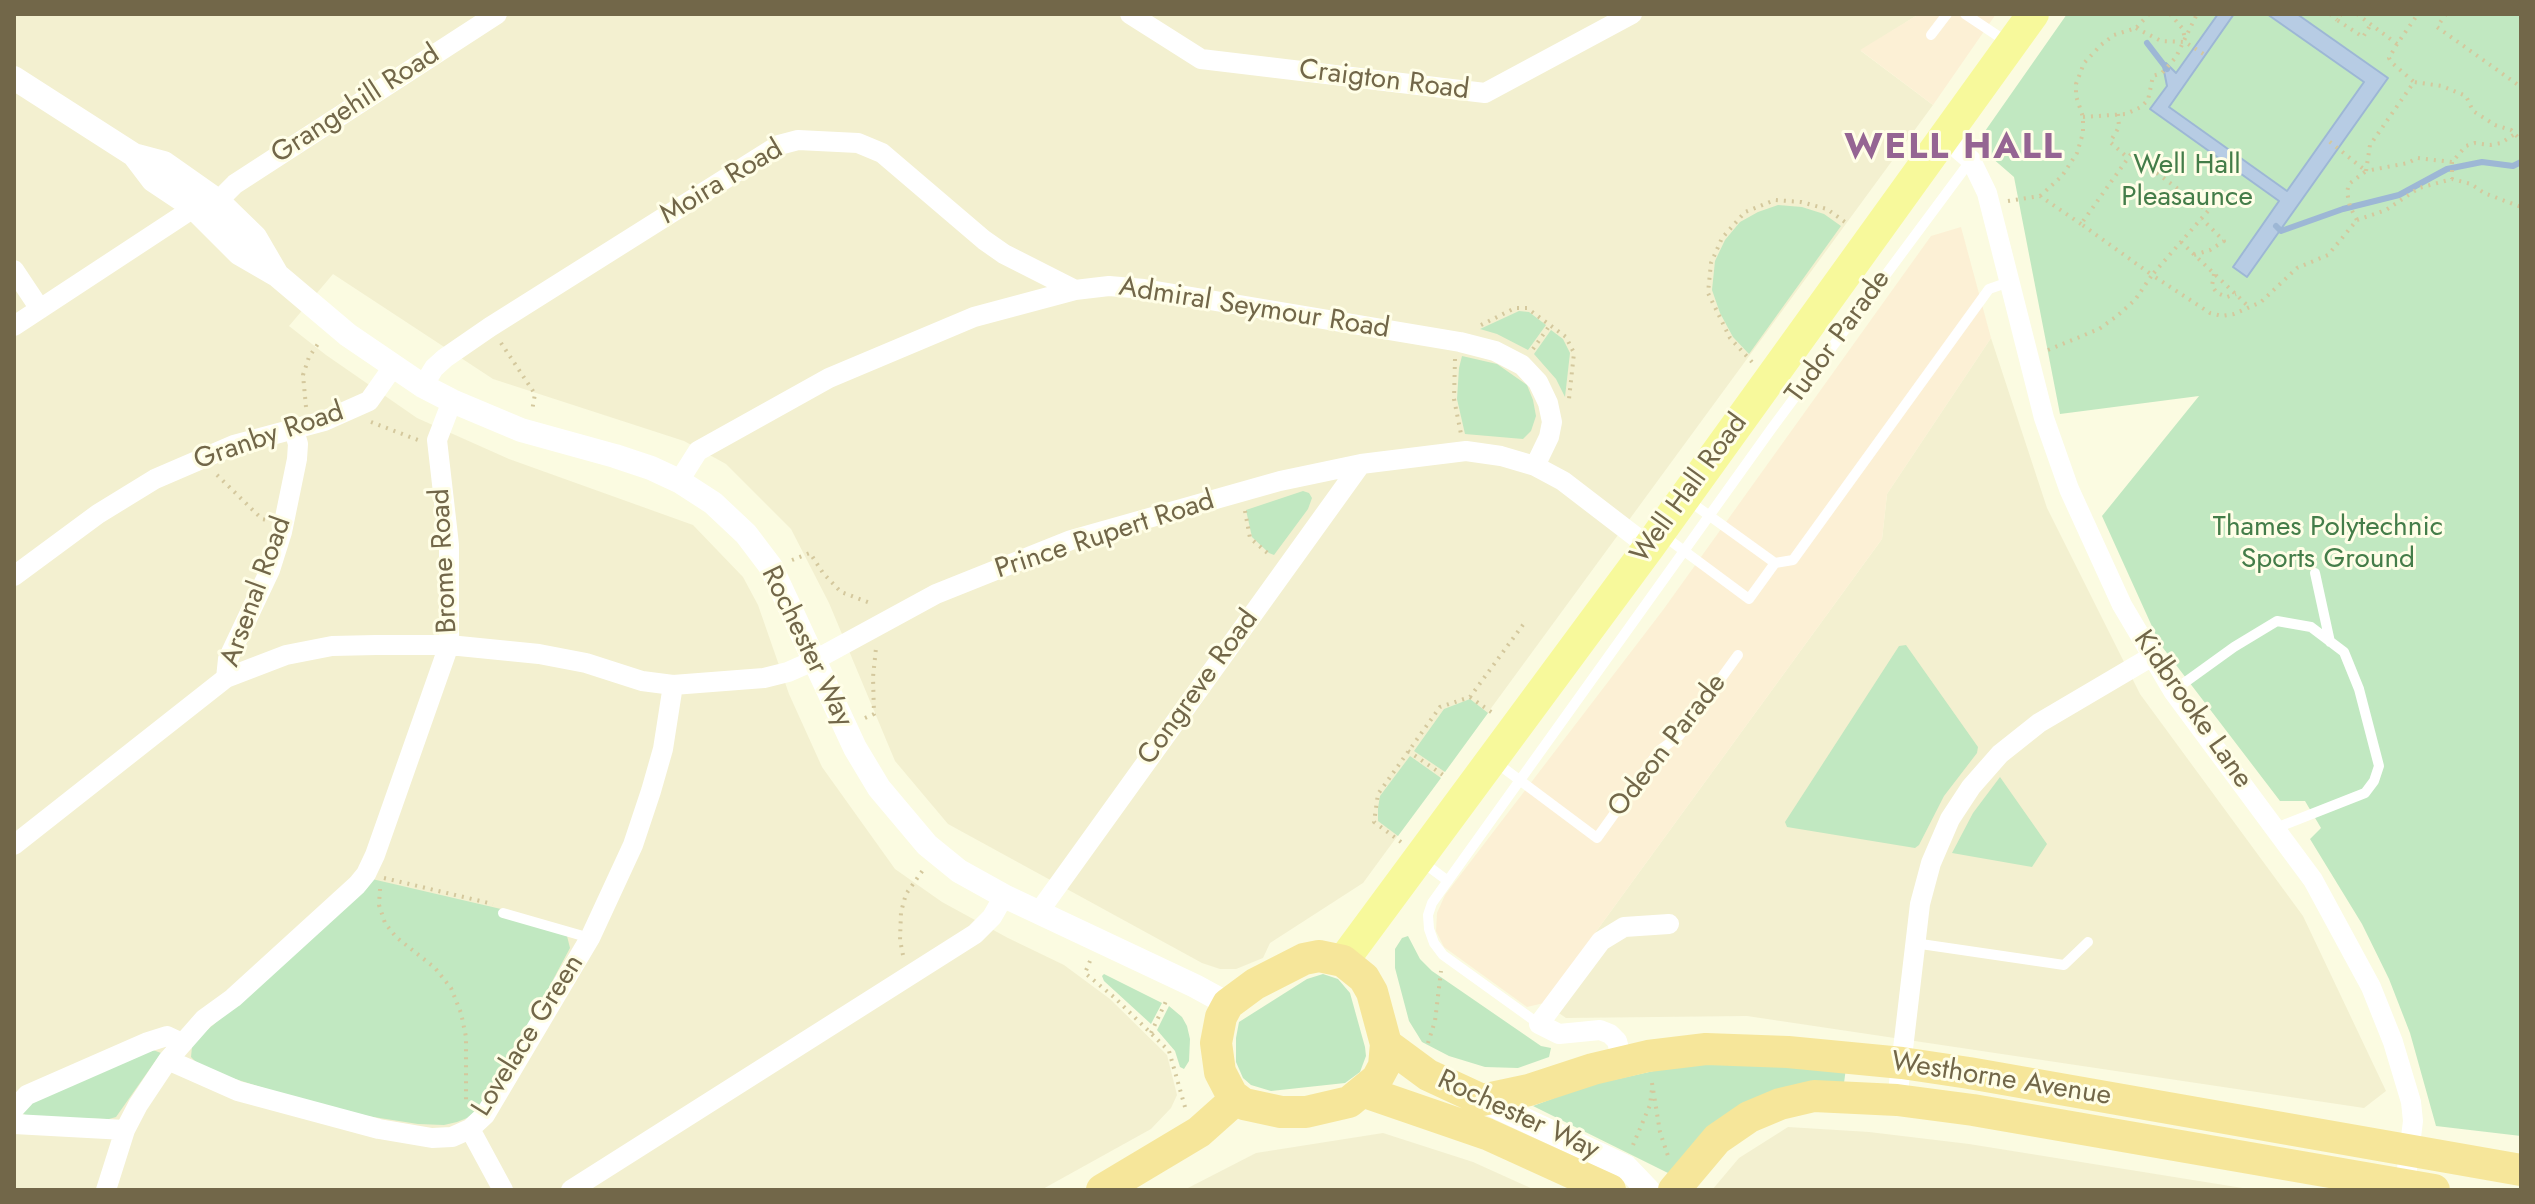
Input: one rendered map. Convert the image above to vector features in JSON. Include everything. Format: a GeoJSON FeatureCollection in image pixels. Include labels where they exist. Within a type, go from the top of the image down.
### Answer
{"type":"FeatureCollection","features":[{"type":"Feature","properties":{"kind":"highway"},"geometry":{"type":"LineString","coordinates":[[1319,956],[1343,961],[1364,978],[1372,992],[1386,1044],[1384,1066],[1365,1092],[1349,1102],[1306,1112],[1266,1111],[1252,1107],[1236,1099],[1220,1072],[1217,1029],[1228,1004],[1255,984],[1304,959],[1319,956]]}},
{"type":"Feature","properties":{"kind":"highway","name":"Rochester Way"},"geometry":{"type":"LineString","coordinates":[[1386,1044],[1428,1075],[1482,1100]]}},
{"type":"Feature","properties":{"kind":"highway","name":"Westhorne Avenue"},"geometry":{"type":"LineString","coordinates":[[1482,1100],[1529,1090],[1622,1061],[1706,1049],[1788,1052],[1902,1063],[2521,1170]]}},
{"type":"Feature","properties":{"kind":"highway","name":"Rochester Way"},"geometry":{"type":"LineString","coordinates":[[1365,1092],[1487,1134],[1610,1183]]}},
{"type":"Feature","properties":{"kind":"highway","name":"Westhorne Avenue"},"geometry":{"type":"LineString","coordinates":[[1672,1175],[1749,1117],[1780,1104],[1814,1096],[1897,1100],[1988,1112],[2419,1187]]}},
{"type":"Feature","properties":{"kind":"highway"},"geometry":{"type":"LineString","coordinates":[[1102,1190],[1199,1132],[1236,1099]]}},
{"type":"Feature","properties":{"kind":"main road","name":"Well Hall Road"},"geometry":{"type":"LineString","coordinates":[[1343,961],[1411,851],[1492,760],[1684,498],[1760,419],[1945,138],[2033,14]]}},
{"type":"Feature","properties":{"kind":"street","name":"Grangehill Road"},"geometry":{"type":"LineString","coordinates":[[218,201],[235,184],[497,14]]}},
{"type":"Feature","properties":{"kind":"street","name":"Craigton Road"},"geometry":{"type":"LineString","coordinates":[[1130,14],[1201,59],[1485,93],[1632,14]]}},
{"type":"Feature","properties":{"kind":"street","name":"Rochester Way"},"geometry":{"type":"LineString","coordinates":[[14,78],[134,155],[164,163],[218,201],[255,237],[277,275]]}},
{"type":"Feature","properties":{"kind":"street","name":"Kidbrooke Lane"},"geometry":{"type":"LineString","coordinates":[[1945,138],[1971,160],[1990,204],[2044,418],[2069,489],[2115,592],[2173,691],[2313,880],[2346,937],[2388,1028],[2411,1102],[2413,1121],[2409,1150],[2419,1187]]}},
{"type":"Feature","properties":{"kind":"street","name":"Moira Road"},"geometry":{"type":"LineString","coordinates":[[423,386],[434,368],[445,358],[490,327],[779,145],[798,140],[858,143],[882,153],[984,240],[1004,254],[1075,290]]}},
{"type":"Feature","properties":{"kind":"street","name":"Rochester Way"},"geometry":{"type":"LineString","coordinates":[[134,155],[153,180],[192,206],[239,253],[277,275],[334,324],[423,386],[529,432],[615,456],[679,481],[713,503],[771,567],[845,728],[879,788],[900,816],[937,852],[959,871],[1004,896],[1228,1004]]}},
{"type":"Feature","properties":{"kind":"street"},"geometry":{"type":"LineString","coordinates":[[14,326],[186,213],[192,206]]}},
{"type":"Feature","properties":{"kind":"street"},"geometry":{"type":"LineString","coordinates":[[14,270],[40,309]]}},
{"type":"Feature","properties":{"kind":"street","name":"Admiral Seymour Road"},"geometry":{"type":"LineString","coordinates":[[679,481],[698,451],[829,378],[974,317],[1075,290],[1109,286],[1144,289],[1466,343],[1495,351],[1522,365],[1538,382],[1548,403]]}},
{"type":"Feature","properties":{"kind":"street","name":"Granby Road"},"geometry":{"type":"LineString","coordinates":[[14,576],[126,495],[234,445],[303,427],[369,401],[393,367]]}},
{"type":"Feature","properties":{"kind":"street","name":"Brome Road"},"geometry":{"type":"LineString","coordinates":[[371,864],[449,645],[449,545],[437,440],[452,401]]}},
{"type":"Feature","properties":{"kind":"street"},"geometry":{"type":"LineString","coordinates":[[1535,466],[1549,437],[1552,422],[1548,403]]}},
{"type":"Feature","properties":{"kind":"street","name":"Arsenal Road"},"geometry":{"type":"LineString","coordinates":[[14,845],[226,678],[228,659],[270,570],[303,427]]}},
{"type":"Feature","properties":{"kind":"street","name":"Prince Rupert Road"},"geometry":{"type":"LineString","coordinates":[[226,678],[286,655],[332,646],[449,645],[539,654],[586,663],[642,681],[673,685],[764,678],[813,661],[936,594],[1071,540],[1242,491],[1361,464],[1466,451],[1501,456],[1535,466],[1654,539]]}},
{"type":"Feature","properties":{"kind":"street","name":"Congreve Road"},"geometry":{"type":"LineString","coordinates":[[1038,913],[1361,464]]}},
{"type":"Feature","properties":{"kind":"street"},"geometry":{"type":"LineString","coordinates":[[1897,1100],[1920,904],[1931,863],[1950,819],[1971,787],[2000,754],[2039,723],[2151,657]]}},
{"type":"Feature","properties":{"kind":"street"},"geometry":{"type":"LineString","coordinates":[[590,938],[633,845],[651,791],[663,749],[673,685]]}},
{"type":"Feature","properties":{"kind":"street"},"geometry":{"type":"LineString","coordinates":[[106,1190],[125,1130],[168,1060],[204,1019],[233,998],[371,864]]}},
{"type":"Feature","properties":{"kind":"street"},"geometry":{"type":"LineString","coordinates":[[571,1190],[975,934],[992,917],[1004,896]]}},
{"type":"Feature","properties":{"kind":"street"},"geometry":{"type":"LineString","coordinates":[[1622,1061],[1617,1041],[1610,1034],[1600,1030],[1559,1034],[1539,1024],[1601,941],[1624,927],[1669,924]]}},
{"type":"Feature","properties":{"kind":"street","name":"Lovelace Green"},"geometry":{"type":"LineString","coordinates":[[168,1060],[238,1091],[379,1129],[432,1138],[452,1137],[470,1129],[485,1115],[590,938]]}},
{"type":"Feature","properties":{"kind":"street"},"geometry":{"type":"LineString","coordinates":[[14,1109],[27,1095],[148,1042],[167,1036],[182,1043]]}},
{"type":"Feature","properties":{"kind":"street","name":"Rochester Way"},"geometry":{"type":"LineString","coordinates":[[1482,1100],[1610,1183],[1648,1190]]}},
{"type":"Feature","properties":{"kind":"street"},"geometry":{"type":"LineString","coordinates":[[14,1124],[125,1130]]}},
{"type":"Feature","properties":{"kind":"street","name":"Lovelace Green"},"geometry":{"type":"LineString","coordinates":[[470,1129],[503,1190]]}},
{"type":"Feature","properties":{"kind":"lane"},"geometry":{"type":"LineString","coordinates":[[1931,35],[1947,14]]}},
{"type":"Feature","properties":{"kind":"lane"},"geometry":{"type":"LineString","coordinates":[[1965,14],[2011,45]]}},
{"type":"Feature","properties":{"kind":"lane","name":"Tudor Parade"},"geometry":{"type":"LineString","coordinates":[[1521,781],[1711,517],[1760,419],[1971,160]]}},
{"type":"Feature","properties":{"kind":"lane"},"geometry":{"type":"LineString","coordinates":[[1654,539],[1686,552],[1749,599],[1775,563],[1793,560],[1989,289],[2009,282]]}},
{"type":"Feature","properties":{"kind":"lane"},"geometry":{"type":"LineString","coordinates":[[1684,498],[1775,563]]}},
{"type":"Feature","properties":{"kind":"lane"},"geometry":{"type":"LineString","coordinates":[[2315,573],[2330,642]]}},
{"type":"Feature","properties":{"kind":"lane"},"geometry":{"type":"LineString","coordinates":[[2173,691],[2234,647],[2277,621],[2311,627],[2344,652],[2351,664],[2379,766],[2374,781],[2365,793],[2276,828]]}},
{"type":"Feature","properties":{"kind":"lane","name":"Odeon Parade"},"geometry":{"type":"LineString","coordinates":[[1492,760],[1597,838],[1660,750],[1679,736],[1738,655]]}},
{"type":"Feature","properties":{"kind":"lane"},"geometry":{"type":"LineString","coordinates":[[1521,781],[1432,903],[1428,915],[1429,929],[1434,943],[1449,959],[1539,1024]]}},
{"type":"Feature","properties":{"kind":"lane"},"geometry":{"type":"LineString","coordinates":[[1411,851],[1448,881]]}},
{"type":"Feature","properties":{"kind":"lane","name":"Lovelace Green"},"geometry":{"type":"LineString","coordinates":[[503,913],[590,938]]}},
{"type":"Feature","properties":{"kind":"lane"},"geometry":{"type":"LineString","coordinates":[[1914,943],[2064,965],[2088,942]]}},
{"type":"Feature","properties":{"kind":"path"},"geometry":{"type":"LineString","coordinates":[[1990,204],[2040,196],[2071,164],[2083,133],[2076,84],[2084,63],[2114,35],[2136,28],[2149,14]]}},
{"type":"Feature","properties":{"kind":"path"},"geometry":{"type":"LineString","coordinates":[[2170,14],[2183,29],[2185,42]]}},
{"type":"Feature","properties":{"kind":"path"},"geometry":{"type":"LineString","coordinates":[[2083,117],[2134,112],[2141,107],[2148,100],[2153,76],[2162,73],[2170,64],[2185,42],[2197,14]]}},
{"type":"Feature","properties":{"kind":"path"},"geometry":{"type":"LineString","coordinates":[[2330,14],[2363,37],[2371,24]]}},
{"type":"Feature","properties":{"kind":"path"},"geometry":{"type":"LineString","coordinates":[[2337,20],[2341,14]]}},
{"type":"Feature","properties":{"kind":"path"},"geometry":{"type":"LineString","coordinates":[[2357,14],[2397,44]]}},
{"type":"Feature","properties":{"kind":"path"},"geometry":{"type":"LineString","coordinates":[[2418,14],[2389,58],[2391,62],[2414,82],[2442,86],[2466,96],[2473,111],[2518,134],[2521,141]]}},
{"type":"Feature","properties":{"kind":"path"},"geometry":{"type":"LineString","coordinates":[[2446,14],[2437,27],[2521,87]]}},
{"type":"Feature","properties":{"kind":"path"},"geometry":{"type":"LineString","coordinates":[[2136,28],[2161,41],[2185,42],[2205,55]]}},
{"type":"Feature","properties":{"kind":"path"},"geometry":{"type":"LineString","coordinates":[[2366,171],[2370,145],[2414,82]]}},
{"type":"Feature","properties":{"kind":"path"},"geometry":{"type":"LineString","coordinates":[[2118,114],[2119,127],[2110,142],[2128,158]]}},
{"type":"Feature","properties":{"kind":"path"},"geometry":{"type":"LineString","coordinates":[[2452,179],[2452,162],[2466,146],[2501,143],[2518,134]]}},
{"type":"Feature","properties":{"kind":"path"},"geometry":{"type":"LineString","coordinates":[[2325,138],[2366,171]]}},
{"type":"Feature","properties":{"kind":"path"},"geometry":{"type":"LineString","coordinates":[[2027,356],[2099,329],[2126,309],[2208,211],[2131,154],[2081,224]]}},
{"type":"Feature","properties":{"kind":"path"},"geometry":{"type":"LineString","coordinates":[[2357,220],[2348,201],[2349,184],[2366,171],[2408,163],[2417,158],[2452,162]]}},
{"type":"Feature","properties":{"kind":"path"},"geometry":{"type":"LineString","coordinates":[[2040,196],[2152,275],[2210,313],[2222,316],[2261,302],[2297,268],[2328,255],[2357,220],[2386,210],[2419,188],[2452,179],[2471,184],[2484,193],[2521,207]]}},
{"type":"Feature","properties":{"kind":"path"},"geometry":{"type":"LineString","coordinates":[[1752,362],[1730,338],[1708,293],[1711,263],[1722,238],[1745,212],[1775,200],[1801,202],[1827,209],[1850,226]]}},
{"type":"Feature","properties":{"kind":"path"},"geometry":{"type":"LineString","coordinates":[[2194,255],[2224,241],[2202,219]]}},
{"type":"Feature","properties":{"kind":"path"},"geometry":{"type":"LineString","coordinates":[[2181,242],[2249,307]]}},
{"type":"Feature","properties":{"kind":"path"},"geometry":{"type":"LineString","coordinates":[[2214,274],[2212,286],[2217,293],[2227,297],[2236,294]]}},
{"type":"Feature","properties":{"kind":"path"},"geometry":{"type":"LineString","coordinates":[[1466,451],[1454,399],[1454,371],[1477,327],[1515,308],[1527,308],[1566,337],[1574,353],[1569,400],[1548,403]]}},
{"type":"Feature","properties":{"kind":"path"},"geometry":{"type":"LineString","coordinates":[[303,427],[307,411],[303,375],[309,357],[334,324]]}},
{"type":"Feature","properties":{"kind":"path"},"geometry":{"type":"LineString","coordinates":[[1522,365],[1550,325]]}},
{"type":"Feature","properties":{"kind":"path"},"geometry":{"type":"LineString","coordinates":[[490,327],[535,394],[529,432]]}},
{"type":"Feature","properties":{"kind":"path"},"geometry":{"type":"LineString","coordinates":[[363,419],[419,441]]}},
{"type":"Feature","properties":{"kind":"path"},"geometry":{"type":"LineString","coordinates":[[207,456],[211,469],[262,519],[283,524]]}},
{"type":"Feature","properties":{"kind":"path"},"geometry":{"type":"LineString","coordinates":[[1242,491],[1250,538],[1286,567]]}},
{"type":"Feature","properties":{"kind":"path"},"geometry":{"type":"LineString","coordinates":[[771,567],[810,553],[841,592],[876,605],[874,714],[845,728]]}},
{"type":"Feature","properties":{"kind":"path"},"geometry":{"type":"LineString","coordinates":[[1411,851],[1374,822],[1378,794],[1440,707],[1470,697],[1525,622]]}},
{"type":"Feature","properties":{"kind":"path"},"geometry":{"type":"LineString","coordinates":[[1470,697],[1496,715]]}},
{"type":"Feature","properties":{"kind":"path"},"geometry":{"type":"LineString","coordinates":[[1408,751],[1448,779]]}},
{"type":"Feature","properties":{"kind":"path"},"geometry":{"type":"LineString","coordinates":[[914,972],[903,954],[901,912],[906,894],[937,852]]}},
{"type":"Feature","properties":{"kind":"path"},"geometry":{"type":"LineString","coordinates":[[371,864],[496,905],[503,913]]}},
{"type":"Feature","properties":{"kind":"path"},"geometry":{"type":"LineString","coordinates":[[371,864],[381,886],[379,905],[385,923],[396,937],[435,968],[451,988],[461,1013],[466,1037],[466,1109],[470,1129]]}},
{"type":"Feature","properties":{"kind":"path"},"geometry":{"type":"LineString","coordinates":[[1098,941],[1085,973],[1169,1051],[1185,1107]]}},
{"type":"Feature","properties":{"kind":"path"},"geometry":{"type":"LineString","coordinates":[[1425,1049],[1435,1021],[1439,974],[1445,965]]}},
{"type":"Feature","properties":{"kind":"path"},"geometry":{"type":"LineString","coordinates":[[1151,1033],[1168,997]]}},
{"type":"Feature","properties":{"kind":"path"},"geometry":{"type":"LineString","coordinates":[[1610,1183],[1644,1123],[1653,1087],[1663,1147],[1672,1175]]}},
{"type":"Feature","properties":{"kind":"shaded area"},"geometry":{"type":"Polygon","coordinates":[[[14,14],[1919,14],[1861,51],[1933,105],[1363,883],[1270,943],[1263,958],[1236,969],[1220,969],[1202,963],[948,824],[895,761],[829,603],[791,529],[726,464],[684,441],[493,379],[333,274],[289,326],[326,355],[417,418],[509,459],[693,525],[743,577],[758,605],[789,694],[822,767],[895,869],[942,902],[1064,965],[1110,999],[1167,1055],[1177,1095],[1171,1108],[1151,1129],[1041,1190],[14,1190],[14,14]]]}},
{"type":"Feature","properties":{"kind":"shaded area"},"geometry":{"type":"Polygon","coordinates":[[[1919,14],[1996,14],[1933,105],[1860,50],[1919,14]]]}},
{"type":"Feature","properties":{"kind":"shaded area"},"geometry":{"type":"Polygon","coordinates":[[[1961,227],[1991,338],[1887,494],[1882,539],[1544,1003],[1527,1007],[1444,947],[1436,931],[1437,913],[1445,895],[1663,610],[1931,236],[1961,227]]]}},
{"type":"Feature","properties":{"kind":"shaded area"},"geometry":{"type":"Polygon","coordinates":[[[1991,338],[2047,508],[2140,694],[2303,916],[2386,1091],[2364,1108],[1747,1016],[1566,1018],[1544,1003],[1882,539],[1887,494],[1991,338]]]}},
{"type":"Feature","properties":{"kind":"shaded area"},"geometry":{"type":"Polygon","coordinates":[[[1788,1127],[1869,1132],[1969,1144],[2255,1190],[1712,1190],[1739,1158],[1788,1127]]]}},
{"type":"Feature","properties":{"kind":"shaded area"},"geometry":{"type":"Polygon","coordinates":[[[1383,1133],[1473,1162],[1535,1190],[1184,1190],[1256,1153],[1383,1133]]]}},
{"type":"Feature","properties":{"kind":"green space"},"geometry":{"type":"Polygon","coordinates":[[[2067,14],[2521,14],[2521,1136],[2436,1126],[2410,1033],[2389,979],[2362,924],[2310,839],[2321,828],[2305,801],[2280,801],[2160,644],[2102,516],[2199,396],[2060,414],[2014,177],[1976,144],[2067,14]]]}},
{"type":"Feature","properties":{"kind":"green space"},"geometry":{"type":"Polygon","coordinates":[[[1778,205],[1802,207],[1824,214],[1841,226],[1749,354],[1733,337],[1720,313],[1712,290],[1715,261],[1725,240],[1740,222],[1778,205]]]}},
{"type":"Feature","properties":{"kind":"green space"},"geometry":{"type":"Polygon","coordinates":[[[1519,311],[1529,312],[1546,325],[1528,350],[1480,329],[1519,311]]]}},
{"type":"Feature","properties":{"kind":"green space"},"geometry":{"type":"Polygon","coordinates":[[[1551,330],[1563,339],[1570,353],[1565,397],[1556,379],[1534,354],[1551,330]]]}},
{"type":"Feature","properties":{"kind":"green space"},"geometry":{"type":"Polygon","coordinates":[[[1462,356],[1497,364],[1527,385],[1536,416],[1531,431],[1523,439],[1465,434],[1457,399],[1462,356]]]}},
{"type":"Feature","properties":{"kind":"green space"},"geometry":{"type":"Polygon","coordinates":[[[1303,491],[1312,498],[1308,509],[1274,555],[1269,553],[1252,537],[1246,510],[1303,491]]]}},
{"type":"Feature","properties":{"kind":"green space"},"geometry":{"type":"Polygon","coordinates":[[[1906,645],[1978,747],[1977,753],[1944,796],[1919,845],[1915,848],[1787,827],[1785,822],[1899,646],[1906,645]]]}},
{"type":"Feature","properties":{"kind":"green space"},"geometry":{"type":"Polygon","coordinates":[[[1470,699],[1488,713],[1445,772],[1414,751],[1444,709],[1470,699]]]}},
{"type":"Feature","properties":{"kind":"green space"},"geometry":{"type":"Polygon","coordinates":[[[1410,756],[1441,778],[1398,836],[1378,821],[1378,808],[1380,796],[1410,756]]]}},
{"type":"Feature","properties":{"kind":"green space"},"geometry":{"type":"Polygon","coordinates":[[[2000,777],[2047,844],[2032,867],[1952,853],[1973,813],[2000,777]]]}},
{"type":"Feature","properties":{"kind":"green space"},"geometry":{"type":"Polygon","coordinates":[[[372,879],[501,909],[567,936],[570,948],[524,1034],[478,1109],[457,1122],[418,1124],[367,1116],[229,1077],[198,1064],[191,1057],[192,1047],[198,1038],[303,947],[367,888],[372,879]]]}},
{"type":"Feature","properties":{"kind":"green space"},"geometry":{"type":"Polygon","coordinates":[[[1408,936],[1420,959],[1432,971],[1541,1046],[1551,1048],[1549,1057],[1518,1068],[1485,1067],[1449,1056],[1422,1042],[1409,1021],[1395,968],[1395,949],[1402,938],[1408,936]]]}},
{"type":"Feature","properties":{"kind":"green space"},"geometry":{"type":"Polygon","coordinates":[[[1104,974],[1162,1003],[1151,1024],[1104,981],[1104,974]]]}},
{"type":"Feature","properties":{"kind":"green space"},"geometry":{"type":"Polygon","coordinates":[[[1323,974],[1338,979],[1350,993],[1365,1047],[1366,1056],[1360,1072],[1345,1083],[1271,1091],[1251,1085],[1243,1078],[1236,1062],[1239,1022],[1307,979],[1323,974]]]}},
{"type":"Feature","properties":{"kind":"green space"},"geometry":{"type":"Polygon","coordinates":[[[1169,1006],[1187,1026],[1189,1061],[1184,1069],[1180,1067],[1175,1051],[1157,1030],[1169,1006]]]}},
{"type":"Feature","properties":{"kind":"green space"},"geometry":{"type":"Polygon","coordinates":[[[153,1050],[161,1053],[116,1117],[31,1117],[23,1114],[28,1103],[153,1050]]]}},
{"type":"Feature","properties":{"kind":"green space"},"geometry":{"type":"Polygon","coordinates":[[[1685,1064],[1846,1068],[1844,1083],[1670,1174],[1533,1106],[1586,1086],[1685,1064]]]}},
{"type":"Feature","properties":{"kind":"water"},"geometry":{"type":"Polygon","coordinates":[[[2218,14],[2234,14],[2169,107],[2287,191],[2364,82],[2267,14],[2297,14],[2388,78],[2247,277],[2233,267],[2279,201],[2150,109],[2167,86],[2163,66],[2166,63],[2176,73],[2218,14]]]}},
{"type":"Feature","properties":{"kind":"waterway"},"geometry":{"type":"LineString","coordinates":[[2147,43],[2167,69]]}},
{"type":"Feature","properties":{"kind":"waterway"},"geometry":{"type":"LineString","coordinates":[[2276,226],[2281,231],[2343,209],[2399,195],[2447,169],[2482,162],[2513,166],[2521,162]]}},
{"type":"Feature","properties":{"kind":"district","name":"WELL HALL"},"geometry":{"type":"Point","coordinates":[1954,149]}},
{"type":"Feature","properties":{"kind":"park label","name":"Well Hall Pleasaunce"},"geometry":{"type":"Point","coordinates":[2187,182]}},
{"type":"Feature","properties":{"kind":"park label","name":"Thames Polytechnic Sports Ground"},"geometry":{"type":"Point","coordinates":[2328,544]}}]}
